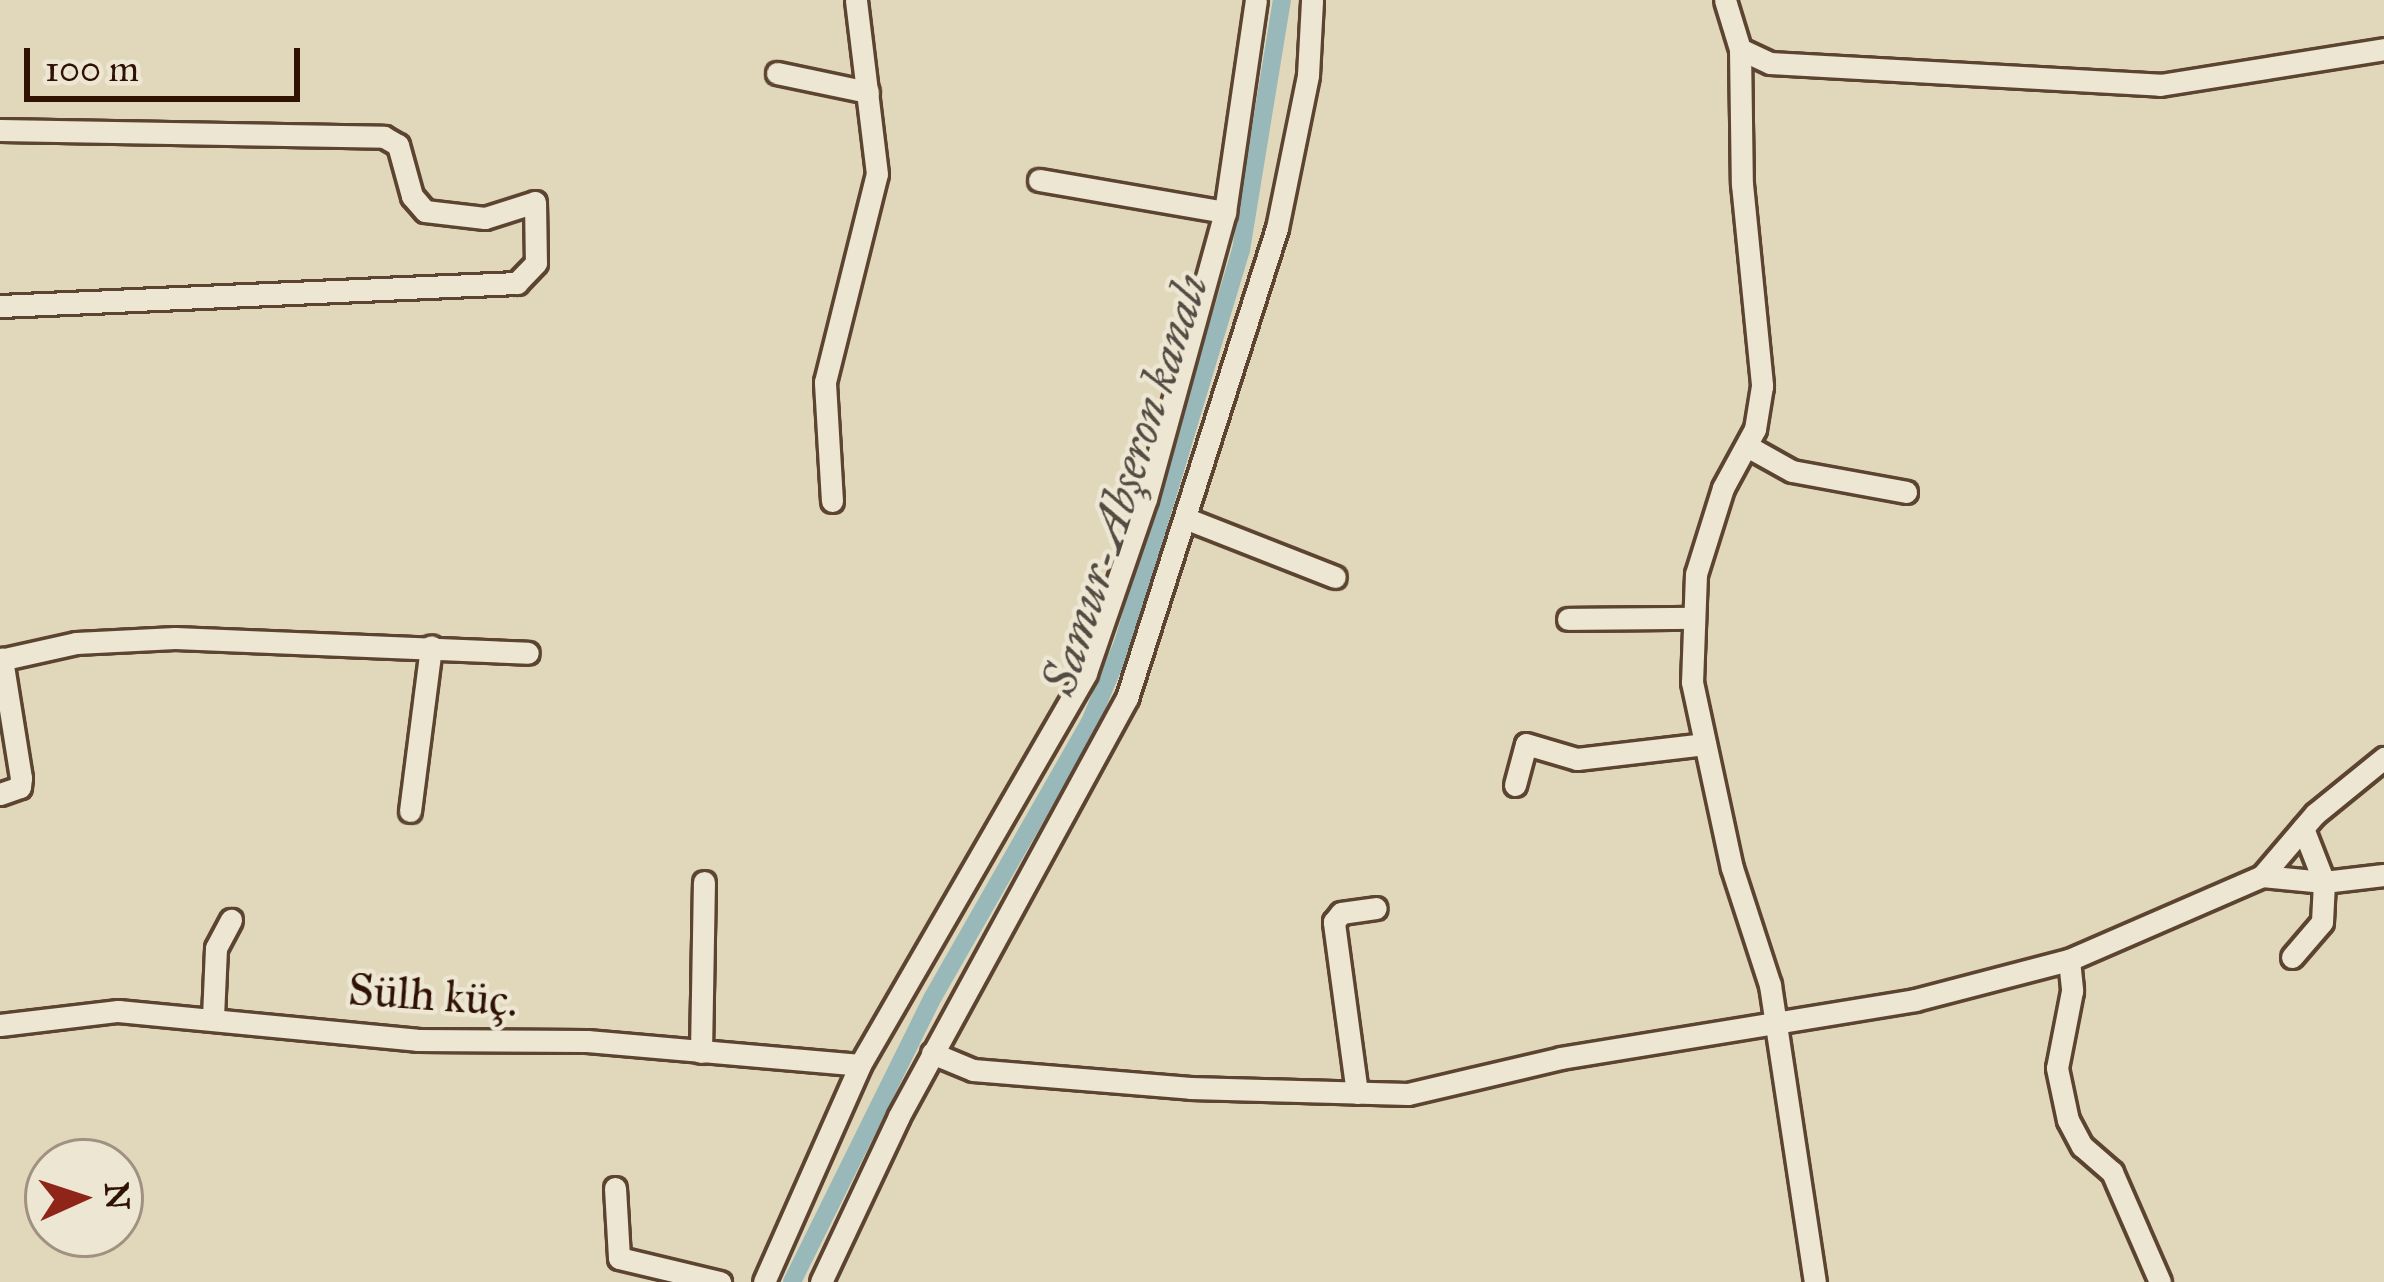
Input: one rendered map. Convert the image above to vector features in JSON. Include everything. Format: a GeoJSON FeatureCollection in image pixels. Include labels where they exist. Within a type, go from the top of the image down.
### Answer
{"type":"FeatureCollection","features":[{"type":"Feature","properties":{"kind":"street"},"geometry":{"type":"LineString","coordinates":[[832,502],[825,382],[875,200],[856,0]]}},
{"type":"Feature","properties":{"kind":"street"},"geometry":{"type":"LineString","coordinates":[[764,1282],[860,1065],[1086,673],[1146,499],[1225,212],[1256,0]]}},
{"type":"Feature","properties":{"kind":"street"},"geometry":{"type":"LineString","coordinates":[[821,1282],[932,1052],[1114,728],[1185,518],[1287,187],[1312,0]]}},
{"type":"Feature","properties":{"kind":"street"},"geometry":{"type":"LineString","coordinates":[[1728,1],[1740,49],[1742,184],[1762,361],[1760,414],[1723,488],[1690,618],[1705,744],[1776,1020],[1815,1282]]}},
{"type":"Feature","properties":{"kind":"street"},"geometry":{"type":"LineString","coordinates":[[1740,49],[1770,63],[2140,85],[2254,74],[2384,49]]}},
{"type":"Feature","properties":{"kind":"street"},"geometry":{"type":"LineString","coordinates":[[777,73],[868,92]]}},
{"type":"Feature","properties":{"kind":"street"},"geometry":{"type":"LineString","coordinates":[[0,130],[384,137],[398,145],[412,196],[425,211],[485,218],[535,202],[536,263],[518,284],[0,306]]}},
{"type":"Feature","properties":{"kind":"street"},"geometry":{"type":"LineString","coordinates":[[1040,179],[1225,212]]}},
{"type":"Feature","properties":{"kind":"street"},"geometry":{"type":"LineString","coordinates":[[1747,446],[1792,471],[1906,492]]}},
{"type":"Feature","properties":{"kind":"street"},"geometry":{"type":"LineString","coordinates":[[1185,518],[1335,577]]}},
{"type":"Feature","properties":{"kind":"street"},"geometry":{"type":"LineString","coordinates":[[1568,619],[1690,618]]}},
{"type":"Feature","properties":{"kind":"street"},"geometry":{"type":"LineString","coordinates":[[0,794],[20,788],[21,778],[1,660],[76,643],[175,638],[528,652]]}},
{"type":"Feature","properties":{"kind":"street"},"geometry":{"type":"LineString","coordinates":[[410,811],[431,646]]}},
{"type":"Feature","properties":{"kind":"street"},"geometry":{"type":"LineString","coordinates":[[1515,785],[1526,744],[1577,759],[1705,744]]}},
{"type":"Feature","properties":{"kind":"street"},"geometry":{"type":"LineString","coordinates":[[932,1052],[974,1070],[1357,1093],[1445,1090],[1561,1058],[1915,1000],[2069,960],[2262,877],[2303,828],[2384,758]]}},
{"type":"Feature","properties":{"kind":"street"},"geometry":{"type":"LineString","coordinates":[[2292,957],[2322,922],[2324,882],[2303,828]]}},
{"type":"Feature","properties":{"kind":"street"},"geometry":{"type":"LineString","coordinates":[[2262,877],[2324,882],[2384,875]]}},
{"type":"Feature","properties":{"kind":"street"},"geometry":{"type":"LineString","coordinates":[[700,1052],[704,882]]}},
{"type":"Feature","properties":{"kind":"street"},"geometry":{"type":"LineString","coordinates":[[1357,1093],[1334,922],[1376,908]]}},
{"type":"Feature","properties":{"kind":"street"},"geometry":{"type":"LineString","coordinates":[[213,1017],[216,948],[231,920]]}},
{"type":"Feature","properties":{"kind":"street"},"geometry":{"type":"LineString","coordinates":[[2069,960],[2072,991],[2057,1068],[2068,1120],[2082,1146],[2112,1172],[2160,1282]]}},
{"type":"Feature","properties":{"kind":"street","name":"Sülh küç."},"geometry":{"type":"LineString","coordinates":[[0,1025],[118,1011],[417,1040],[587,1041],[860,1065]]}},
{"type":"Feature","properties":{"kind":"street"},"geometry":{"type":"LineString","coordinates":[[615,1188],[619,1258],[720,1282]]}},
{"type":"Feature","properties":{"kind":"waterway","name":"Samur-Abşeron kanalı"},"geometry":{"type":"LineString","coordinates":[[792,1282],[933,997],[1090,722],[1123,643],[1241,250],[1282,0]]}}]}
